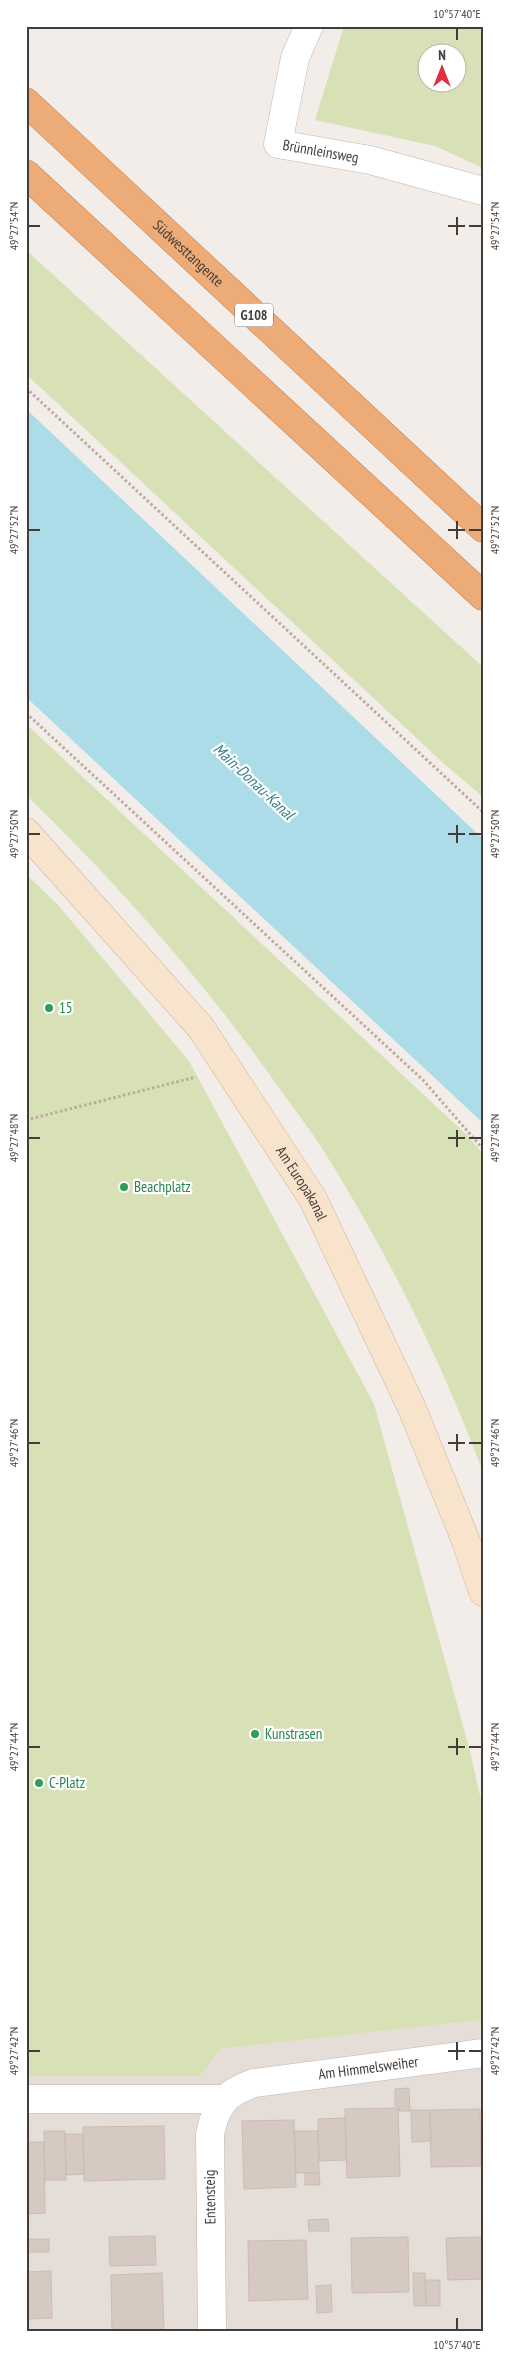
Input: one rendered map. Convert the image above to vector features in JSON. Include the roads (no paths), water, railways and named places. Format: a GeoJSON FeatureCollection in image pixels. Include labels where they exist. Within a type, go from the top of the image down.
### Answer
{"type":"FeatureCollection","features":[{"type":"Feature","properties":{"kind":"highway","name":"Südwesttangente"},"geometry":{"type":"LineString","coordinates":[[26,102],[483,528]]}},
{"type":"Feature","properties":{"kind":"highway"},"geometry":{"type":"LineString","coordinates":[[26,174],[483,596]]}},
{"type":"Feature","properties":{"kind":"main road","name":"Am Europakanal"},"geometry":{"type":"LineString","coordinates":[[26,832],[201,1028],[313,1199],[411,1406],[466,1541],[483,1592]]}},
{"type":"Feature","properties":{"kind":"street","name":"Brünnleinsweg"},"geometry":{"type":"LineString","coordinates":[[309,26],[295,58],[278,144],[370,160],[483,191]]}},
{"type":"Feature","properties":{"kind":"street","name":"Am Himmelsweiher"},"geometry":{"type":"LineString","coordinates":[[254,2083],[483,2053]]}},
{"type":"Feature","properties":{"kind":"street","name":"Entensteig"},"geometry":{"type":"LineString","coordinates":[[212,2332],[210,2134],[214,2114],[224,2099],[237,2088],[254,2083]]}},
{"type":"Feature","properties":{"kind":"street"},"geometry":{"type":"LineString","coordinates":[[26,2099],[224,2099]]}},
{"type":"Feature","properties":{"kind":"water","name":"Main-Donau-Kanal"},"geometry":{"type":"Polygon","coordinates":[[[26,409],[483,839],[483,1123],[26,697],[26,409]]]}},
{"type":"Feature","properties":{"kind":"place","name":"15"},"geometry":{"type":"Point","coordinates":[49,1008]}},
{"type":"Feature","properties":{"kind":"place","name":"Beachplatz"},"geometry":{"type":"Point","coordinates":[124,1187]}},
{"type":"Feature","properties":{"kind":"place","name":"Kunstrasen"},"geometry":{"type":"Point","coordinates":[255,1734]}},
{"type":"Feature","properties":{"kind":"place","name":"C-Platz"},"geometry":{"type":"Point","coordinates":[39,1783]}}]}
